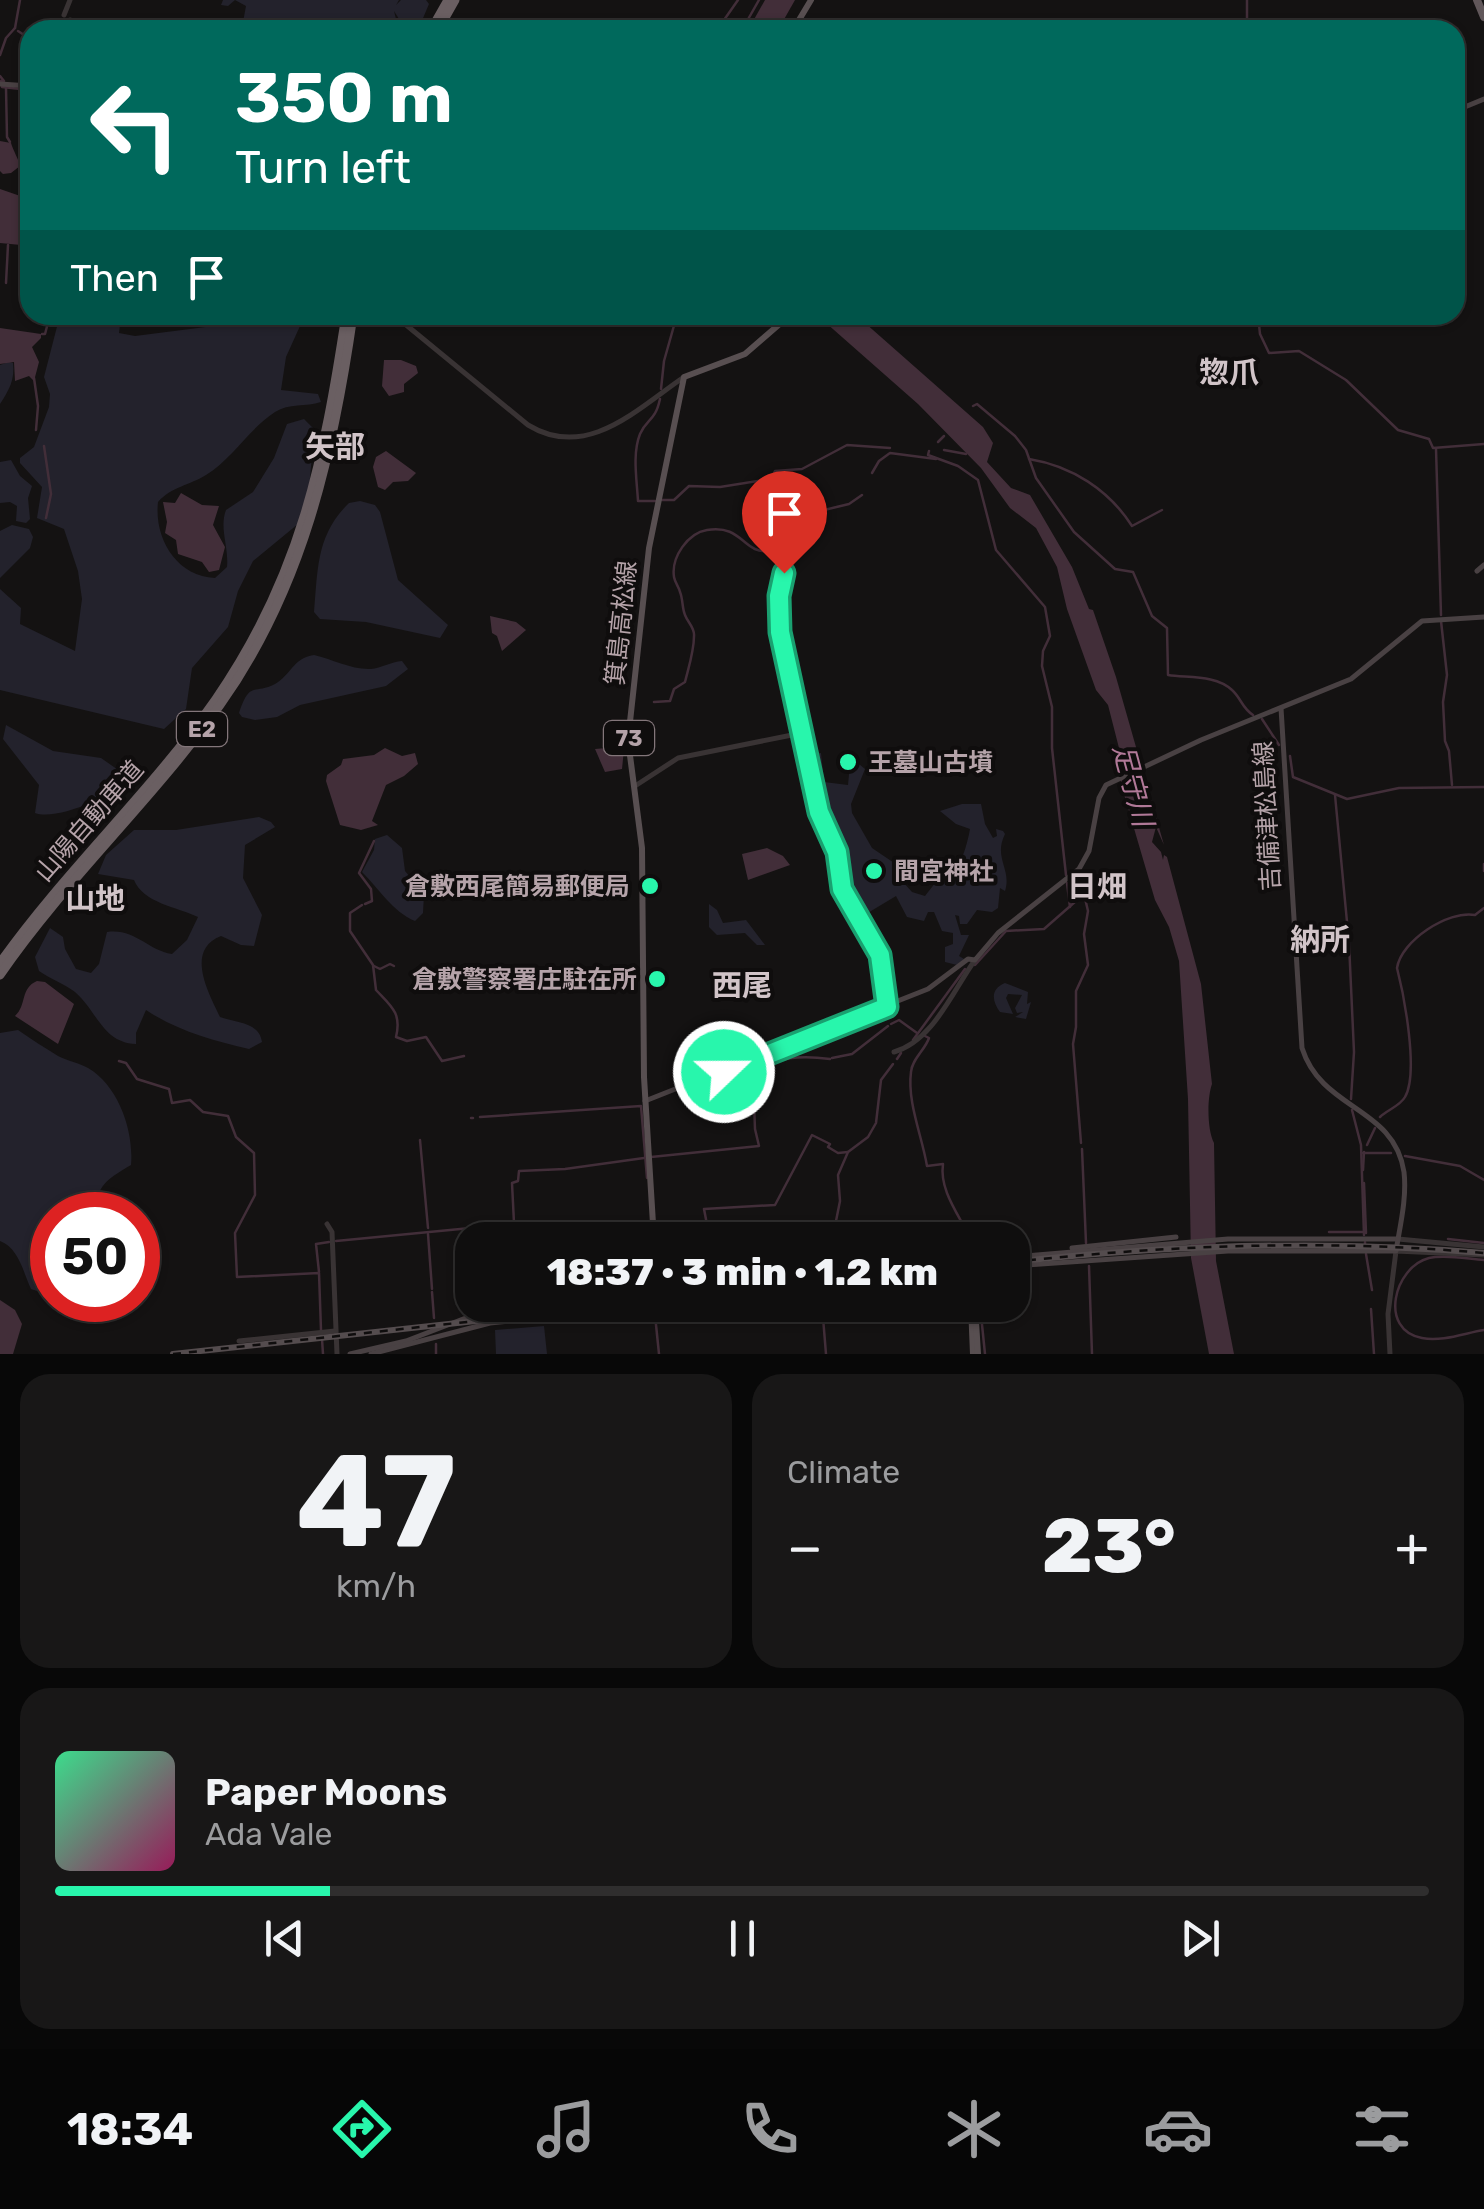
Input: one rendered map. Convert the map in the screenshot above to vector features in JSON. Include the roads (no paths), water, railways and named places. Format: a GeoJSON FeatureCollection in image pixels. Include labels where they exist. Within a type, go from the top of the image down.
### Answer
{"type":"FeatureCollection","features":[{"type":"Feature","properties":{"kind":"highway"},"geometry":{"type":"LineString","coordinates":[[1477,0],[1484,16]]}},
{"type":"Feature","properties":{"kind":"highway","name":"山陽自動車道"},"geometry":{"type":"LineString","coordinates":[[0,975],[51,907],[195,738],[243,670],[273,618],[297,562],[329,440],[348,325]]}},
{"type":"Feature","properties":{"kind":"highway","name":"山陽自動車道"},"geometry":{"type":"LineString","coordinates":[[0,963],[54,892],[190,733],[237,668],[291,560],[329,440]]}},
{"type":"Feature","properties":{"kind":"main road"},"geometry":{"type":"LineString","coordinates":[[684,378],[745,354],[778,325]]}},
{"type":"Feature","properties":{"kind":"main road","name":"箕島高松線"},"geometry":{"type":"LineString","coordinates":[[653,1222],[644,1101],[642,848],[628,740],[649,548],[684,378]]}},
{"type":"Feature","properties":{"kind":"main road"},"geometry":{"type":"LineString","coordinates":[[1477,571],[1484,565]]}},
{"type":"Feature","properties":{"kind":"main road","name":"吉備津松島線"},"geometry":{"type":"LineString","coordinates":[[644,1101],[928,990],[968,958],[975,960],[998,934],[1087,858],[1100,793],[1115,781],[1358,674],[1422,621],[1484,617]]}},
{"type":"Feature","properties":{"kind":"main road","name":"吉備津松島線"},"geometry":{"type":"LineString","coordinates":[[1281,708],[1302,1048],[1310,1068],[1326,1089],[1378,1123],[1396,1146],[1404,1180],[1396,1251]]}},
{"type":"Feature","properties":{"kind":"main road"},"geometry":{"type":"LineString","coordinates":[[1065,1251],[1083,1244],[1176,1236]]}},
{"type":"Feature","properties":{"kind":"main road"},"geometry":{"type":"LineString","coordinates":[[1030,1255],[1114,1246],[1270,1238],[1398,1239]]}},
{"type":"Feature","properties":{"kind":"main road"},"geometry":{"type":"LineString","coordinates":[[1030,1265],[1258,1250],[1396,1251]]}},
{"type":"Feature","properties":{"kind":"main road"},"geometry":{"type":"LineString","coordinates":[[350,1354],[406,1341],[458,1322]]}},
{"type":"Feature","properties":{"kind":"main road"},"geometry":{"type":"LineString","coordinates":[[371,1354],[499,1322]]}},
{"type":"Feature","properties":{"kind":"main road"},"geometry":{"type":"LineString","coordinates":[[974,1322],[975,1354]]}},
{"type":"Feature","properties":{"kind":"street"},"geometry":{"type":"LineString","coordinates":[[406,325],[522,421],[554,436],[579,438],[598,434],[684,378]]}},
{"type":"Feature","properties":{"kind":"street"},"geometry":{"type":"LineString","coordinates":[[789,561],[781,583],[778,616],[821,819],[837,852],[840,883],[880,955],[887,1007]]}},
{"type":"Feature","properties":{"kind":"street"},"geometry":{"type":"LineString","coordinates":[[632,788],[678,758],[802,732]]}},
{"type":"Feature","properties":{"kind":"street"},"geometry":{"type":"LineString","coordinates":[[894,1052],[912,1046],[926,1033],[975,960]]}},
{"type":"Feature","properties":{"kind":"street"},"geometry":{"type":"LineString","coordinates":[[326,1224],[332,1232],[337,1354]]}},
{"type":"Feature","properties":{"kind":"street"},"geometry":{"type":"LineString","coordinates":[[1398,1239],[1484,1247]]}},
{"type":"Feature","properties":{"kind":"street"},"geometry":{"type":"LineString","coordinates":[[1390,1354],[1388,1314],[1396,1251],[1484,1255]]}},
{"type":"Feature","properties":{"kind":"street"},"geometry":{"type":"LineString","coordinates":[[239,1341],[336,1330]]}},
{"type":"Feature","properties":{"kind":"water"},"geometry":{"type":"Polygon","coordinates":[[[765,0],[795,0],[784,20],[754,20],[765,0]]]}},
{"type":"Feature","properties":{"kind":"water"},"geometry":{"type":"Polygon","coordinates":[[[0,141],[11,143],[20,166],[11,173],[0,171],[0,141]]]}},
{"type":"Feature","properties":{"kind":"water"},"geometry":{"type":"Polygon","coordinates":[[[0,189],[20,196],[20,245],[0,243],[0,189]]]}},
{"type":"Feature","properties":{"kind":"water","name":"足守川"},"geometry":{"type":"Polygon","coordinates":[[[828,325],[867,325],[983,427],[993,443],[987,462],[1011,488],[1030,495],[1072,567],[1089,609],[1093,610],[1164,845],[1156,827],[1152,842],[1163,860],[1164,855],[1167,857],[1201,984],[1212,1084],[1208,1114],[1214,1143],[1216,1261],[1234,1354],[1209,1354],[1191,1258],[1188,1099],[1179,961],[1169,927],[1155,900],[1121,784],[1120,752],[1108,705],[1096,690],[1067,609],[1057,567],[1036,528],[1010,508],[981,468],[918,404],[828,325]]]}},
{"type":"Feature","properties":{"kind":"water"},"geometry":{"type":"Polygon","coordinates":[[[0,328],[41,334],[32,347],[39,362],[34,381],[29,376],[15,381],[14,362],[0,364],[0,328]]]}},
{"type":"Feature","properties":{"kind":"water"},"geometry":{"type":"Polygon","coordinates":[[[384,360],[401,360],[416,366],[418,373],[404,384],[404,392],[389,396],[382,386],[384,360]]]}},
{"type":"Feature","properties":{"kind":"water"},"geometry":{"type":"Polygon","coordinates":[[[386,451],[416,473],[408,481],[393,482],[385,490],[378,487],[373,467],[376,457],[386,451]]]}},
{"type":"Feature","properties":{"kind":"water"},"geometry":{"type":"Polygon","coordinates":[[[181,493],[202,505],[219,506],[213,525],[225,547],[219,570],[209,572],[202,562],[178,554],[176,540],[165,533],[163,502],[175,503],[181,493]]]}},
{"type":"Feature","properties":{"kind":"water"},"geometry":{"type":"Polygon","coordinates":[[[490,616],[516,622],[526,630],[502,651],[492,633],[490,616]]]}},
{"type":"Feature","properties":{"kind":"water"},"geometry":{"type":"Polygon","coordinates":[[[385,748],[402,756],[415,753],[418,764],[386,785],[372,821],[378,825],[361,830],[340,825],[327,775],[343,759],[374,755],[385,748]]]}},
{"type":"Feature","properties":{"kind":"water"},"geometry":{"type":"Polygon","coordinates":[[[595,749],[624,749],[622,769],[605,772],[595,749]]]}},
{"type":"Feature","properties":{"kind":"water"},"geometry":{"type":"Polygon","coordinates":[[[767,848],[783,856],[790,865],[748,880],[742,854],[767,848]]]}},
{"type":"Feature","properties":{"kind":"water"},"geometry":{"type":"Polygon","coordinates":[[[37,981],[45,982],[74,1004],[58,1044],[15,1016],[28,988],[37,981]]]}},
{"type":"Feature","properties":{"kind":"water"},"geometry":{"type":"Polygon","coordinates":[[[0,1300],[15,1310],[22,1324],[13,1354],[0,1354],[0,1300]]]}},
{"type":"Feature","properties":{"kind":"waterway"},"geometry":{"type":"LineString","coordinates":[[15,28],[20,0]]}},
{"type":"Feature","properties":{"kind":"waterway"},"geometry":{"type":"LineString","coordinates":[[724,20],[738,0]]}},
{"type":"Feature","properties":{"kind":"waterway"},"geometry":{"type":"LineString","coordinates":[[748,20],[759,0]]}},
{"type":"Feature","properties":{"kind":"waterway"},"geometry":{"type":"LineString","coordinates":[[1247,0],[1247,20]]}},
{"type":"Feature","properties":{"kind":"waterway"},"geometry":{"type":"LineString","coordinates":[[0,55],[6,38],[15,28]]}},
{"type":"Feature","properties":{"kind":"waterway"},"geometry":{"type":"LineString","coordinates":[[0,76],[4,81],[0,81]]}},
{"type":"Feature","properties":{"kind":"waterway"},"geometry":{"type":"LineString","coordinates":[[2,87],[20,89]]}},
{"type":"Feature","properties":{"kind":"waterway"},"geometry":{"type":"LineString","coordinates":[[6,88],[10,142]]}},
{"type":"Feature","properties":{"kind":"waterway"},"geometry":{"type":"LineString","coordinates":[[6,283],[8,245]]}},
{"type":"Feature","properties":{"kind":"waterway"},"geometry":{"type":"LineString","coordinates":[[42,334],[47,325]]}},
{"type":"Feature","properties":{"kind":"waterway"},"geometry":{"type":"LineString","coordinates":[[661,389],[674,325]]}},
{"type":"Feature","properties":{"kind":"waterway"},"geometry":{"type":"LineString","coordinates":[[1259,325],[1269,353],[1299,351],[1346,380],[1398,430],[1429,439],[1433,448],[1484,444]]}},
{"type":"Feature","properties":{"kind":"waterway"},"geometry":{"type":"LineString","coordinates":[[34,378],[36,430]]}},
{"type":"Feature","properties":{"kind":"waterway"},"geometry":{"type":"LineString","coordinates":[[655,501],[638,501],[636,459],[640,434],[660,399]]}},
{"type":"Feature","properties":{"kind":"waterway"},"geometry":{"type":"LineString","coordinates":[[973,406],[977,404],[1015,436],[1026,450],[1036,478],[1074,532],[1115,569],[1133,572],[1152,616],[1167,628],[1168,675],[1210,679],[1226,685],[1253,715]]}},
{"type":"Feature","properties":{"kind":"waterway"},"geometry":{"type":"LineString","coordinates":[[938,442],[944,436]]}},
{"type":"Feature","properties":{"kind":"waterway"},"geometry":{"type":"LineString","coordinates":[[662,500],[674,500],[689,486],[720,487],[771,479],[775,471],[802,469],[847,445],[890,448]]}},
{"type":"Feature","properties":{"kind":"waterway"},"geometry":{"type":"LineString","coordinates":[[44,446],[51,494],[46,518]]}},
{"type":"Feature","properties":{"kind":"waterway"},"geometry":{"type":"LineString","coordinates":[[1436,449],[1441,615]]}},
{"type":"Feature","properties":{"kind":"waterway"},"geometry":{"type":"LineString","coordinates":[[944,450],[966,454]]}},
{"type":"Feature","properties":{"kind":"waterway"},"geometry":{"type":"LineString","coordinates":[[929,451],[928,455],[958,466],[978,480],[996,550],[1045,607],[1050,636],[1042,666],[1052,707],[1052,748],[1066,875]]}},
{"type":"Feature","properties":{"kind":"waterway"},"geometry":{"type":"LineString","coordinates":[[872,473],[890,453],[936,459]]}},
{"type":"Feature","properties":{"kind":"waterway"},"geometry":{"type":"LineString","coordinates":[[1029,459],[1060,467],[1088,482],[1112,501],[1132,526],[1162,510]]}},
{"type":"Feature","properties":{"kind":"waterway"},"geometry":{"type":"LineString","coordinates":[[654,702],[670,701],[674,689],[685,682],[692,653],[693,630],[674,577],[675,562],[687,541],[700,532],[719,529],[729,531],[754,549],[771,551],[820,511],[849,504],[862,495]]}},
{"type":"Feature","properties":{"kind":"waterway"},"geometry":{"type":"LineString","coordinates":[[1441,621],[1447,675],[1443,702],[1445,741],[1452,785]]}},
{"type":"Feature","properties":{"kind":"waterway"},"geometry":{"type":"LineString","coordinates":[[1262,719],[1279,745]]}},
{"type":"Feature","properties":{"kind":"waterway"},"geometry":{"type":"LineString","coordinates":[[1290,756],[1293,777],[1347,799],[1399,788],[1484,787]]}},
{"type":"Feature","properties":{"kind":"waterway"},"geometry":{"type":"LineString","coordinates":[[1335,795],[1349,943],[1354,1052],[1351,1099]]}},
{"type":"Feature","properties":{"kind":"waterway"},"geometry":{"type":"LineString","coordinates":[[365,904],[372,901],[371,889],[359,873],[374,841]]}},
{"type":"Feature","properties":{"kind":"waterway"},"geometry":{"type":"LineString","coordinates":[[1484,864],[1484,871]]}},
{"type":"Feature","properties":{"kind":"waterway"},"geometry":{"type":"LineString","coordinates":[[1067,883],[1070,907]]}},
{"type":"Feature","properties":{"kind":"waterway"},"geometry":{"type":"LineString","coordinates":[[975,965],[1006,931],[1044,929],[1084,894],[1088,911],[1084,934],[1088,965],[1076,991],[1073,1044],[1081,1143]]}},
{"type":"Feature","properties":{"kind":"waterway"},"geometry":{"type":"LineString","coordinates":[[362,905],[350,913],[350,931],[373,965],[376,990],[396,1016],[396,1037],[407,1041],[426,1037],[442,1061],[464,1056]]}},
{"type":"Feature","properties":{"kind":"waterway"},"geometry":{"type":"LineString","coordinates":[[1380,1117],[1403,1100],[1411,1071],[1409,1034],[1397,968],[1400,958],[1427,929],[1452,917],[1475,915],[1484,908]]}},
{"type":"Feature","properties":{"kind":"waterway"},"geometry":{"type":"LineString","coordinates":[[374,966],[394,966]]}},
{"type":"Feature","properties":{"kind":"waterway"},"geometry":{"type":"LineString","coordinates":[[913,1040],[965,969]]}},
{"type":"Feature","properties":{"kind":"waterway"},"geometry":{"type":"LineString","coordinates":[[891,1024],[899,1020],[917,1033]]}},
{"type":"Feature","properties":{"kind":"waterway"},"geometry":{"type":"LineString","coordinates":[[832,1058],[852,1054],[888,1026]]}},
{"type":"Feature","properties":{"kind":"waterway"},"geometry":{"type":"LineString","coordinates":[[925,1036],[929,1038],[911,1072],[911,1095],[927,1166],[943,1164],[947,1194],[962,1222]]}},
{"type":"Feature","properties":{"kind":"waterway"},"geometry":{"type":"LineString","coordinates":[[897,1059],[901,1053]]}},
{"type":"Feature","properties":{"kind":"waterway"},"geometry":{"type":"LineString","coordinates":[[651,1157],[759,1146],[753,1075],[790,1058],[830,1059]]}},
{"type":"Feature","properties":{"kind":"waterway"},"geometry":{"type":"LineString","coordinates":[[119,1061],[126,1063],[137,1079],[169,1089],[172,1103],[190,1100],[203,1112],[228,1116],[236,1137],[254,1153],[255,1195],[235,1233],[237,1277],[319,1273],[321,1330]]}},
{"type":"Feature","properties":{"kind":"waterway"},"geometry":{"type":"LineString","coordinates":[[836,1222],[840,1201],[838,1175],[848,1152],[868,1137],[876,1123],[881,1080],[893,1064]]}},
{"type":"Feature","properties":{"kind":"waterway"},"geometry":{"type":"LineString","coordinates":[[480,1117],[641,1106],[647,1178]]}},
{"type":"Feature","properties":{"kind":"waterway"},"geometry":{"type":"LineString","coordinates":[[1352,1110],[1361,1145],[1364,1235]]}},
{"type":"Feature","properties":{"kind":"waterway"},"geometry":{"type":"LineString","coordinates":[[1367,1145],[1375,1128]]}},
{"type":"Feature","properties":{"kind":"waterway"},"geometry":{"type":"LineString","coordinates":[[707,1222],[704,1209],[775,1205],[812,1135],[838,1153],[848,1152]]}},
{"type":"Feature","properties":{"kind":"waterway"},"geometry":{"type":"LineString","coordinates":[[420,1140],[428,1228]]}},
{"type":"Feature","properties":{"kind":"waterway"},"geometry":{"type":"LineString","coordinates":[[1082,1149],[1086,1243]]}},
{"type":"Feature","properties":{"kind":"waterway"},"geometry":{"type":"LineString","coordinates":[[1363,1170],[1364,1152]]}},
{"type":"Feature","properties":{"kind":"waterway"},"geometry":{"type":"LineString","coordinates":[[1363,1153],[1391,1153]]}},
{"type":"Feature","properties":{"kind":"waterway"},"geometry":{"type":"LineString","coordinates":[[1405,1156],[1460,1166],[1484,1180]]}},
{"type":"Feature","properties":{"kind":"waterway"},"geometry":{"type":"LineString","coordinates":[[514,1222],[512,1183],[518,1181],[519,1171],[644,1158]]}},
{"type":"Feature","properties":{"kind":"waterway"},"geometry":{"type":"LineString","coordinates":[[1364,1183],[1366,1233]]}},
{"type":"Feature","properties":{"kind":"waterway"},"geometry":{"type":"LineString","coordinates":[[336,1241],[455,1230]]}},
{"type":"Feature","properties":{"kind":"waterway"},"geometry":{"type":"LineString","coordinates":[[1329,1232],[1363,1232]]}},
{"type":"Feature","properties":{"kind":"waterway"},"geometry":{"type":"LineString","coordinates":[[428,1234],[432,1289]]}},
{"type":"Feature","properties":{"kind":"waterway"},"geometry":{"type":"LineString","coordinates":[[1448,1239],[1484,1243]]}},
{"type":"Feature","properties":{"kind":"waterway"},"geometry":{"type":"LineString","coordinates":[[319,1272],[316,1244],[329,1242]]}},
{"type":"Feature","properties":{"kind":"waterway"},"geometry":{"type":"LineString","coordinates":[[1365,1242],[1365,1248]]}},
{"type":"Feature","properties":{"kind":"waterway"},"geometry":{"type":"LineString","coordinates":[[1366,1254],[1372,1290]]}},
{"type":"Feature","properties":{"kind":"waterway"},"geometry":{"type":"LineString","coordinates":[[1484,1260],[1429,1258],[1407,1273],[1396,1298],[1396,1312],[1408,1333],[1430,1339],[1484,1330]]}},
{"type":"Feature","properties":{"kind":"waterway"},"geometry":{"type":"LineString","coordinates":[[1089,1266],[1092,1354]]}},
{"type":"Feature","properties":{"kind":"waterway"},"geometry":{"type":"LineString","coordinates":[[432,1292],[434,1318]]}},
{"type":"Feature","properties":{"kind":"waterway"},"geometry":{"type":"LineString","coordinates":[[1371,1309],[1374,1354]]}},
{"type":"Feature","properties":{"kind":"waterway"},"geometry":{"type":"LineString","coordinates":[[656,1322],[659,1354]]}},
{"type":"Feature","properties":{"kind":"waterway"},"geometry":{"type":"LineString","coordinates":[[823,1322],[826,1354]]}},
{"type":"Feature","properties":{"kind":"waterway"},"geometry":{"type":"LineString","coordinates":[[982,1322],[985,1354]]}},
{"type":"Feature","properties":{"kind":"waterway"},"geometry":{"type":"LineString","coordinates":[[322,1339],[323,1354]]}},
{"type":"Feature","properties":{"kind":"waterway"},"geometry":{"type":"LineString","coordinates":[[436,1344],[436,1354]]}},
{"type":"Feature","properties":{"kind":"railway"},"geometry":{"type":"LineString","coordinates":[[1030,1260],[1130,1251],[1307,1245],[1484,1253]]}},
{"type":"Feature","properties":{"kind":"railway"},"geometry":{"type":"LineString","coordinates":[[173,1354],[466,1322]]}},
{"type":"Feature","properties":{"kind":"place","name":"王墓山古墳"},"geometry":{"type":"Point","coordinates":[848,762]}},
{"type":"Feature","properties":{"kind":"place","name":"間宮神社"},"geometry":{"type":"Point","coordinates":[874,871]}},
{"type":"Feature","properties":{"kind":"place","name":"倉敷西尾簡易郵便局"},"geometry":{"type":"Point","coordinates":[650,886]}},
{"type":"Feature","properties":{"kind":"place","name":"倉敷警察署庄駐在所"},"geometry":{"type":"Point","coordinates":[657,979]}},
{"type":"Feature","properties":{"kind":"district","name":"惣爪"},"geometry":{"type":"Point","coordinates":[1229,373]}},
{"type":"Feature","properties":{"kind":"district","name":"矢部"},"geometry":{"type":"Point","coordinates":[335,447]}},
{"type":"Feature","properties":{"kind":"district","name":"日畑"},"geometry":{"type":"Point","coordinates":[1097,887]}},
{"type":"Feature","properties":{"kind":"district","name":"山地"},"geometry":{"type":"Point","coordinates":[95,899]}},
{"type":"Feature","properties":{"kind":"district","name":"納所"},"geometry":{"type":"Point","coordinates":[1320,940]}},
{"type":"Feature","properties":{"kind":"district","name":"西尾"},"geometry":{"type":"Point","coordinates":[742,986]}}]}
